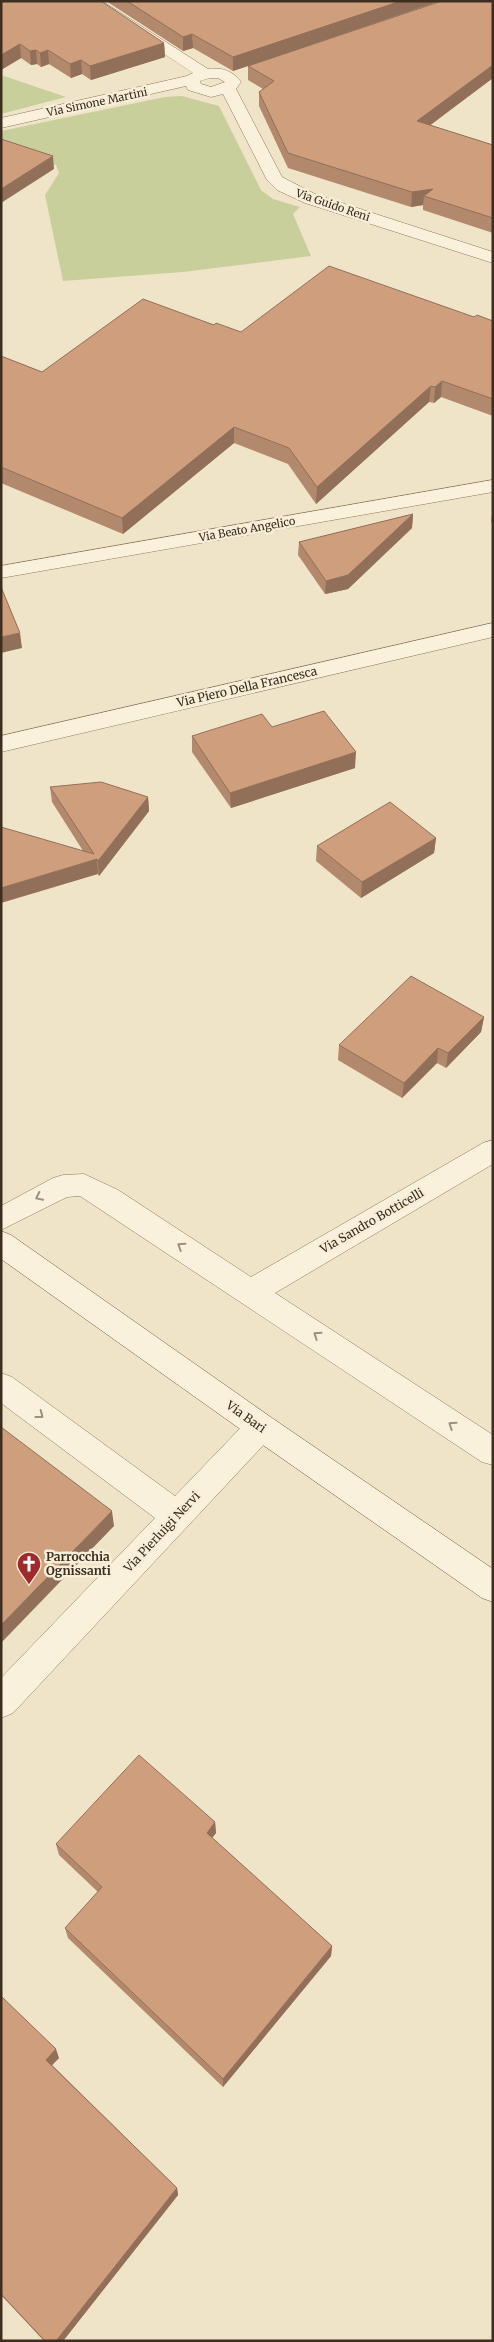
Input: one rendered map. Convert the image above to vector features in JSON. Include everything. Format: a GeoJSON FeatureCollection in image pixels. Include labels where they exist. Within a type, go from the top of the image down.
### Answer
{"type":"FeatureCollection","features":[{"type":"Feature","properties":{"kind":"street"},"geometry":{"type":"LineString","coordinates":[[91,1],[190,62],[199,77],[218,73],[229,84],[250,73]]}},
{"type":"Feature","properties":{"kind":"street","name":"Via Simone Martini"},"geometry":{"type":"LineString","coordinates":[[1,123],[199,77]]}},
{"type":"Feature","properties":{"kind":"street","name":"Via Guido Reni"},"geometry":{"type":"LineString","coordinates":[[229,84],[274,180],[282,186],[311,199],[493,258]]}},
{"type":"Feature","properties":{"kind":"street","name":"Via Beato Angelico"},"geometry":{"type":"LineString","coordinates":[[1,572],[493,486]]}},
{"type":"Feature","properties":{"kind":"street","name":"Via Piero Della Francesca"},"geometry":{"type":"LineString","coordinates":[[1,744],[493,630]]}},
{"type":"Feature","properties":{"kind":"street","name":"Via Sandro Botticelli"},"geometry":{"type":"LineString","coordinates":[[251,1292],[493,1150]]}},
{"type":"Feature","properties":{"kind":"street"},"geometry":{"type":"LineString","coordinates":[[1,1219],[63,1186],[84,1185],[108,1198],[493,1452]]}},
{"type":"Feature","properties":{"kind":"street","name":"Via Bari"},"geometry":{"type":"LineString","coordinates":[[1,1244],[493,1588]]}},
{"type":"Feature","properties":{"kind":"street"},"geometry":{"type":"LineString","coordinates":[[1,1386],[177,1516]]}},
{"type":"Feature","properties":{"kind":"street","name":"Via Pierluigi Nervi"},"geometry":{"type":"LineString","coordinates":[[1,1702],[261,1427]]}},
{"type":"Feature","properties":{"kind":"green space"},"geometry":{"type":"Polygon","coordinates":[[[1,75],[66,97],[1,114],[1,75]]]}},
{"type":"Feature","properties":{"kind":"green space"},"geometry":{"type":"Polygon","coordinates":[[[182,96],[219,106],[261,190],[273,199],[300,207],[293,214],[311,256],[183,272],[63,281],[45,195],[59,173],[56,165],[1,146],[1,131],[165,97],[182,96]]]}},
{"type":"Feature","properties":{"kind":"building"},"geometry":{"type":"Polygon","coordinates":[[[1,1],[101,1],[164,43],[90,66],[81,60],[70,64],[48,50],[40,53],[36,50],[30,51],[20,44],[1,55],[1,1]]]}},
{"type":"Feature","properties":{"kind":"building"},"geometry":{"type":"Polygon","coordinates":[[[127,1],[401,1],[233,57],[192,34],[183,37],[127,1]]]}},
{"type":"Feature","properties":{"kind":"building"},"geometry":{"type":"Polygon","coordinates":[[[442,1],[493,1],[493,65],[417,121],[493,145],[493,218],[424,196],[433,189],[412,192],[288,153],[259,92],[274,81],[248,66],[442,1]]]}},
{"type":"Feature","properties":{"kind":"building"},"geometry":{"type":"Polygon","coordinates":[[[1,139],[53,156],[1,189],[1,139]]]}},
{"type":"Feature","properties":{"kind":"building"},"geometry":{"type":"Polygon","coordinates":[[[329,266],[474,317],[477,315],[493,321],[493,399],[442,381],[435,387],[431,386],[317,487],[289,448],[234,427],[122,518],[1,467],[1,356],[42,372],[143,299],[214,325],[216,323],[241,332],[329,266]]]}},
{"type":"Feature","properties":{"kind":"building"},"geometry":{"type":"Polygon","coordinates":[[[413,514],[348,575],[326,581],[299,542],[413,514]]]}},
{"type":"Feature","properties":{"kind":"building"},"geometry":{"type":"Polygon","coordinates":[[[1,587],[20,633],[1,637],[1,587]]]}},
{"type":"Feature","properties":{"kind":"building"},"geometry":{"type":"Polygon","coordinates":[[[324,711],[356,752],[230,793],[192,736],[262,714],[272,727],[324,711]]]}},
{"type":"Feature","properties":{"kind":"building"},"geometry":{"type":"Polygon","coordinates":[[[101,782],[148,797],[98,861],[97,859],[1,888],[1,827],[94,854],[50,787],[101,782]]]}},
{"type":"Feature","properties":{"kind":"building"},"geometry":{"type":"Polygon","coordinates":[[[390,802],[436,838],[362,882],[317,846],[390,802]]]}},
{"type":"Feature","properties":{"kind":"building"},"geometry":{"type":"Polygon","coordinates":[[[411,976],[484,1017],[448,1053],[438,1048],[404,1083],[339,1045],[411,976]]]}},
{"type":"Feature","properties":{"kind":"building","name":"Parrocchia Ognissanti"},"geometry":{"type":"Polygon","coordinates":[[[1,1427],[112,1511],[1,1625],[1,1427]]]}},
{"type":"Feature","properties":{"kind":"building"},"geometry":{"type":"Polygon","coordinates":[[[139,1755],[215,1822],[207,1833],[332,1946],[223,2079],[65,1928],[102,1887],[56,1844],[139,1755]]]}},
{"type":"Feature","properties":{"kind":"building"},"geometry":{"type":"Polygon","coordinates":[[[1,1996],[56,2049],[46,2060],[177,2188],[56,2341],[45,2341],[1,2294],[1,1996]]]}},
{"type":"Feature","properties":{"kind":"place","name":"Parrocchia Ognissanti"},"geometry":{"type":"Point","coordinates":[29,1585]}}]}
